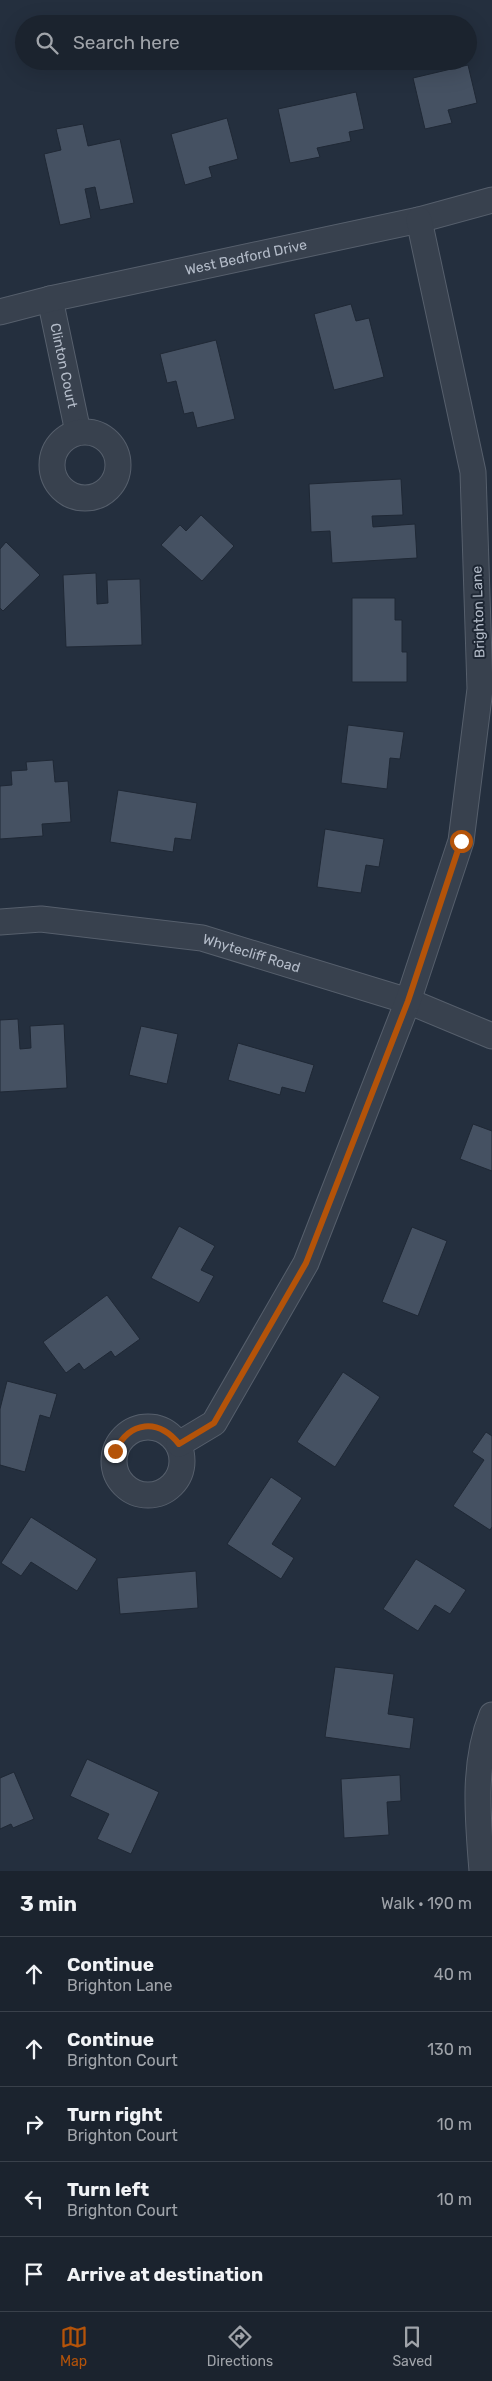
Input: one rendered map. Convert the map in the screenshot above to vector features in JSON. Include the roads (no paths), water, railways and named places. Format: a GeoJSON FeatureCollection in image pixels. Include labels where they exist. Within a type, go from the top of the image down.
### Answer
{"type":"FeatureCollection","features":[{"type":"Feature","properties":{"kind":"street","name":"West Bedford Drive"},"geometry":{"type":"LineString","coordinates":[[0,312],[50,299],[419,220],[492,200]]}},
{"type":"Feature","properties":{"kind":"street","name":"Brighton Lane"},"geometry":{"type":"LineString","coordinates":[[179,1444],[214,1423],[306,1263],[408,1001],[461,841],[480,689],[473,472],[419,220]]}},
{"type":"Feature","properties":{"kind":"street","name":"Clinton Court"},"geometry":{"type":"LineString","coordinates":[[50,299],[78,432]]}},
{"type":"Feature","properties":{"kind":"street","name":"Whytecliff Road"},"geometry":{"type":"LineString","coordinates":[[0,922],[41,919],[202,938],[408,1001],[492,1036]]}},
{"type":"Feature","properties":{"kind":"street"},"geometry":{"type":"LineString","coordinates":[[482,1871],[477,1810],[482,1738],[492,1716]]}}]}
